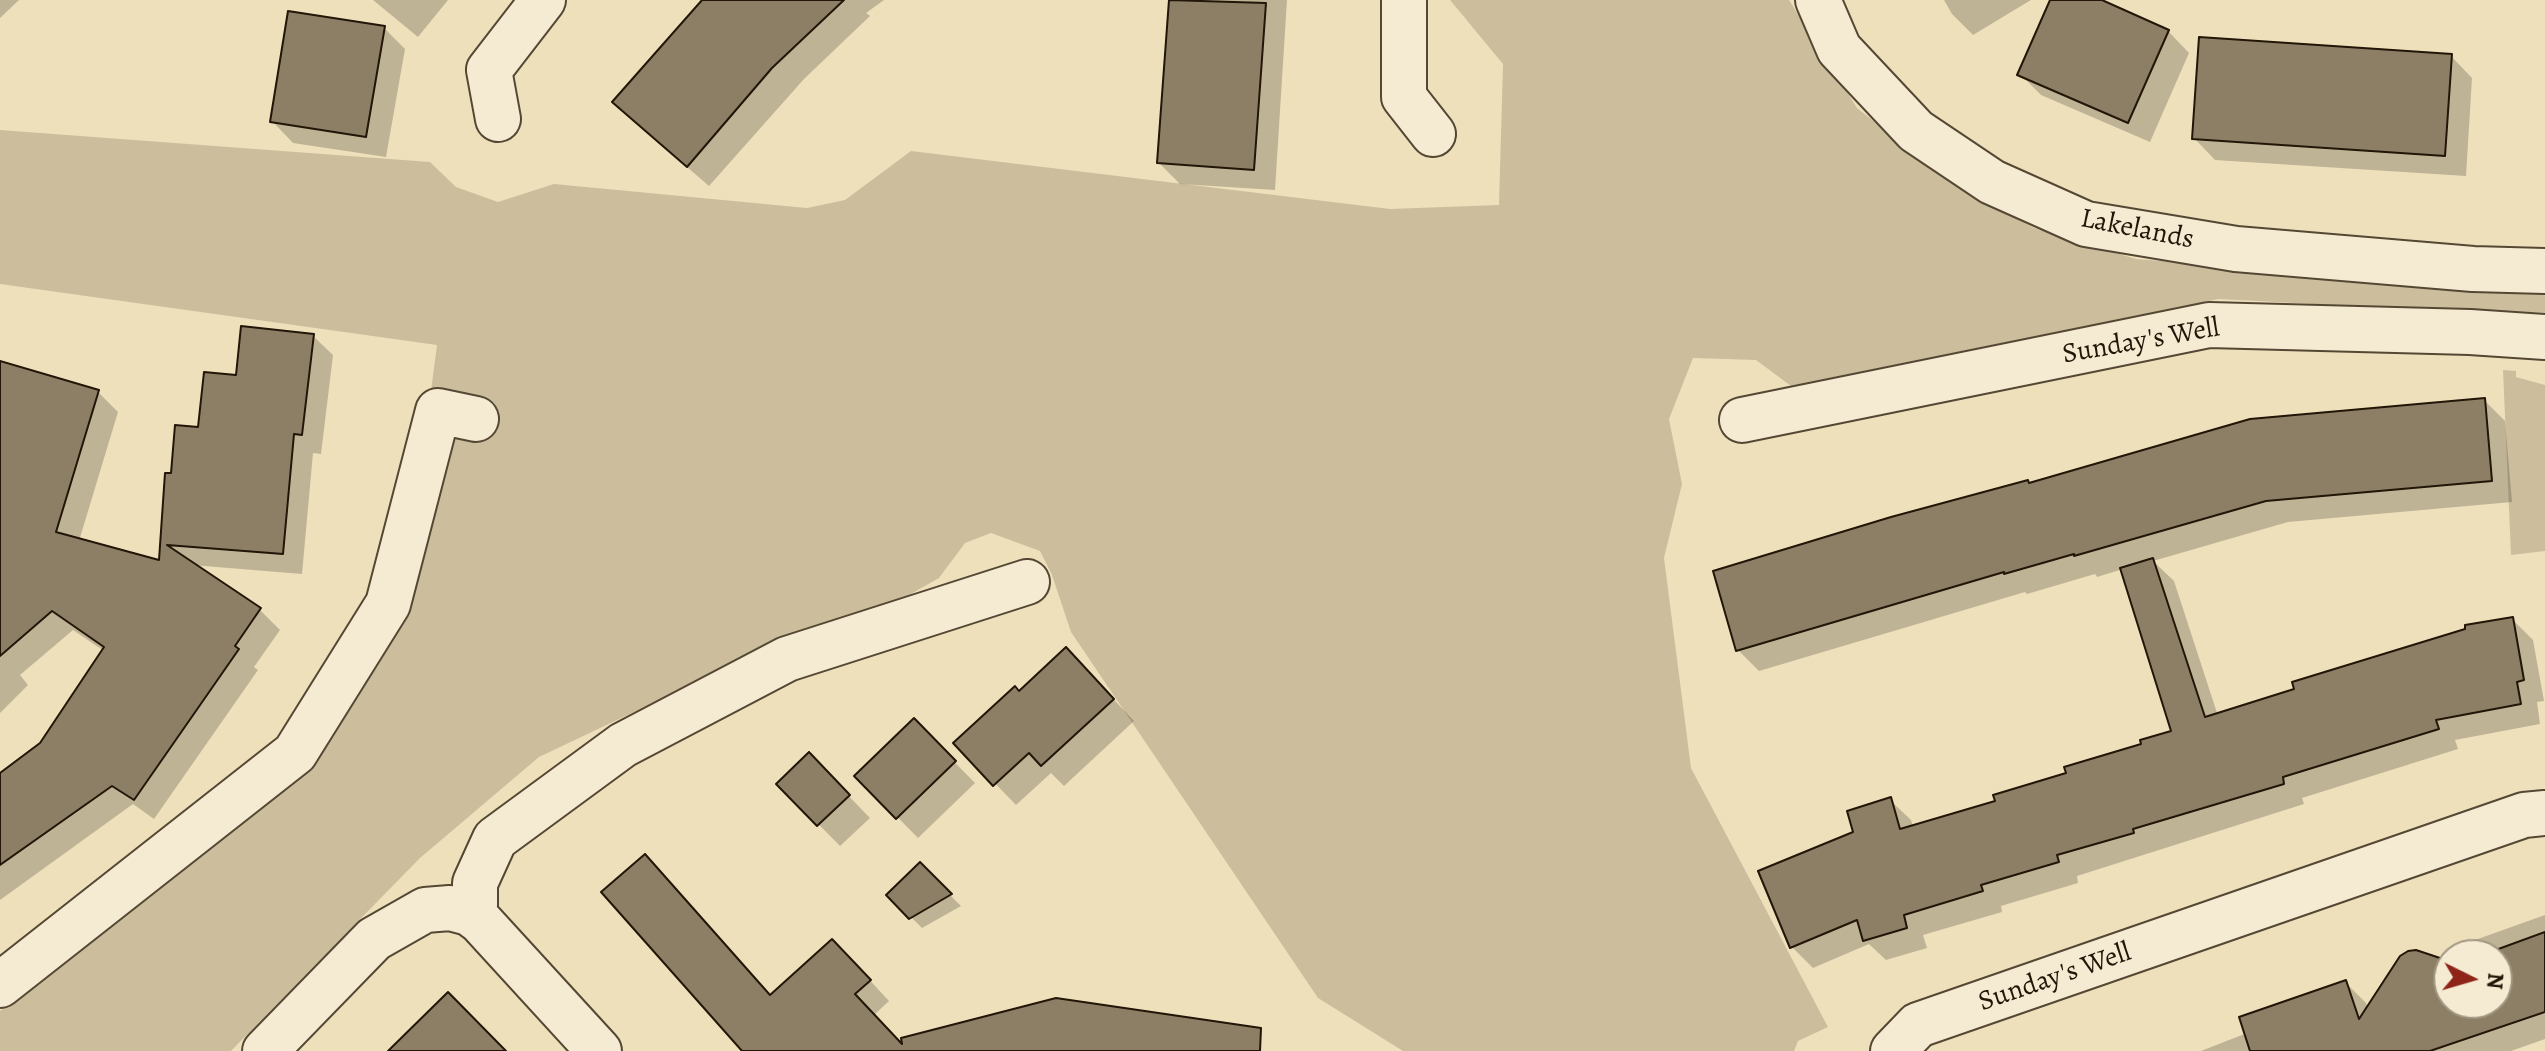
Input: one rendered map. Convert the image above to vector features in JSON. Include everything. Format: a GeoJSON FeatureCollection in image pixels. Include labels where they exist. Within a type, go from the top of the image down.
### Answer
{"type":"FeatureCollection","features":[{"type":"Feature","properties":{"kind":"street"},"geometry":{"type":"LineString","coordinates":[[498,119],[489,70],[543,0]]}},
{"type":"Feature","properties":{"kind":"street"},"geometry":{"type":"LineString","coordinates":[[1404,0],[1404,97],[1433,134]]}},
{"type":"Feature","properties":{"kind":"street","name":"Lakelands"},"geometry":{"type":"LineString","coordinates":[[1818,0],[1839,49],[1916,131],[1992,182],[2086,224],[2236,249],[2473,269],[2545,271]]}},
{"type":"Feature","properties":{"kind":"street","name":"Sunday's Well"},"geometry":{"type":"LineString","coordinates":[[1742,420],[2209,325],[2545,337]]}},
{"type":"Feature","properties":{"kind":"street"},"geometry":{"type":"LineString","coordinates":[[0,985],[295,753],[388,604],[438,411],[476,419]]}},
{"type":"Feature","properties":{"kind":"street"},"geometry":{"type":"LineString","coordinates":[[469,913],[475,905],[475,883],[495,839],[623,745],[787,659],[1027,582]]}},
{"type":"Feature","properties":{"kind":"street","name":"Sunday's Well"},"geometry":{"type":"LineString","coordinates":[[1893,1051],[1918,1025],[2524,815],[2545,813]]}},
{"type":"Feature","properties":{"kind":"street"},"geometry":{"type":"LineString","coordinates":[[265,1051],[374,939],[425,910],[450,908],[469,913],[480,921],[599,1051]]}},
{"type":"Feature","properties":{"kind":"shaded area"},"geometry":{"type":"Polygon","coordinates":[[[1450,0],[1789,0],[1857,108],[1950,182],[2034,228],[2136,259],[2434,281],[2545,293],[2545,320],[2486,313],[2219,299],[1791,386],[1756,360],[1693,358],[1669,419],[1682,484],[1664,558],[1691,768],[1828,1027],[1798,1041],[1794,1051],[1403,1051],[1318,998],[1071,632],[1052,575],[1040,551],[991,533],[965,543],[939,578],[902,599],[794,636],[539,757],[420,858],[231,1051],[0,1051],[0,1011],[313,763],[402,615],[437,345],[0,284],[0,130],[430,162],[456,187],[498,202],[554,184],[807,208],[845,200],[911,151],[1390,209],[1499,205],[1503,64],[1450,0]]]}},
{"type":"Feature","properties":{"kind":"shaded area"},"geometry":{"type":"Polygon","coordinates":[[[2503,370],[2516,371],[2516,377],[2545,385],[2545,551],[2511,555],[2503,370]]]}},
{"type":"Feature","properties":{"kind":"building"},"geometry":{"type":"Polygon","coordinates":[[[702,0],[844,0],[772,68],[687,167],[612,102],[702,0]]]}},
{"type":"Feature","properties":{"kind":"building"},"geometry":{"type":"Polygon","coordinates":[[[1169,0],[1266,3],[1254,170],[1157,163],[1169,0]]]}},
{"type":"Feature","properties":{"kind":"building"},"geometry":{"type":"Polygon","coordinates":[[[2050,0],[2102,0],[2169,30],[2128,123],[2017,75],[2050,0]]]}},
{"type":"Feature","properties":{"kind":"building"},"geometry":{"type":"Polygon","coordinates":[[[288,11],[385,26],[366,137],[270,122],[288,11]]]}},
{"type":"Feature","properties":{"kind":"building"},"geometry":{"type":"Polygon","coordinates":[[[2199,37],[2452,54],[2445,156],[2192,139],[2199,37]]]}},
{"type":"Feature","properties":{"kind":"building"},"geometry":{"type":"Polygon","coordinates":[[[241,326],[314,334],[302,435],[294,434],[283,554],[167,545],[261,608],[235,646],[239,649],[134,800],[112,786],[0,865],[0,773],[40,743],[104,647],[52,611],[0,656],[0,361],[99,390],[56,532],[159,560],[165,473],[171,473],[175,425],[198,427],[204,372],[236,375],[241,326]]]}},
{"type":"Feature","properties":{"kind":"building"},"geometry":{"type":"Polygon","coordinates":[[[2485,398],[2492,481],[2266,501],[2074,556],[2004,572],[1736,651],[1713,571],[1891,517],[2028,480],[2029,483],[2250,419],[2485,398]]]}},
{"type":"Feature","properties":{"kind":"building"},"geometry":{"type":"Polygon","coordinates":[[[2153,558],[2205,717],[2294,689],[2292,682],[2465,629],[2465,625],[2513,617],[2524,680],[2517,682],[2521,704],[2436,720],[2439,729],[2283,777],[2284,784],[2057,855],[2059,862],[1981,885],[1983,891],[1904,915],[1907,928],[1863,941],[1857,920],[1790,948],[1758,871],[1853,832],[1847,811],[1891,797],[1900,829],[1995,801],[1993,795],[2066,773],[2064,767],[2141,744],[2140,740],[2171,731],[2120,568],[2153,558]]]}},
{"type":"Feature","properties":{"kind":"building"},"geometry":{"type":"Polygon","coordinates":[[[1066,647],[1114,699],[1041,766],[1029,753],[993,786],[953,743],[1015,686],[1019,691],[1066,647]]]}},
{"type":"Feature","properties":{"kind":"building"},"geometry":{"type":"Polygon","coordinates":[[[914,718],[956,761],[896,819],[854,776],[914,718]]]}},
{"type":"Feature","properties":{"kind":"building"},"geometry":{"type":"Polygon","coordinates":[[[809,752],[850,795],[817,826],[776,784],[809,752]]]}},
{"type":"Feature","properties":{"kind":"building"},"geometry":{"type":"Polygon","coordinates":[[[645,854],[770,995],[832,939],[871,980],[855,994],[902,1044],[901,1038],[1056,998],[1261,1028],[1260,1051],[742,1051],[601,892],[645,854]]]}},
{"type":"Feature","properties":{"kind":"building"},"geometry":{"type":"Polygon","coordinates":[[[920,862],[952,894],[909,919],[886,895],[920,862]]]}},
{"type":"Feature","properties":{"kind":"building"},"geometry":{"type":"Polygon","coordinates":[[[2545,932],[2545,1012],[2430,1051],[2250,1051],[2239,1017],[2346,980],[2359,1019],[2400,956],[2416,950],[2433,956],[2433,1019],[2513,1019],[2513,944],[2545,932]]]}},
{"type":"Feature","properties":{"kind":"building"},"geometry":{"type":"Polygon","coordinates":[[[448,992],[506,1051],[388,1051],[448,992]]]}}]}
